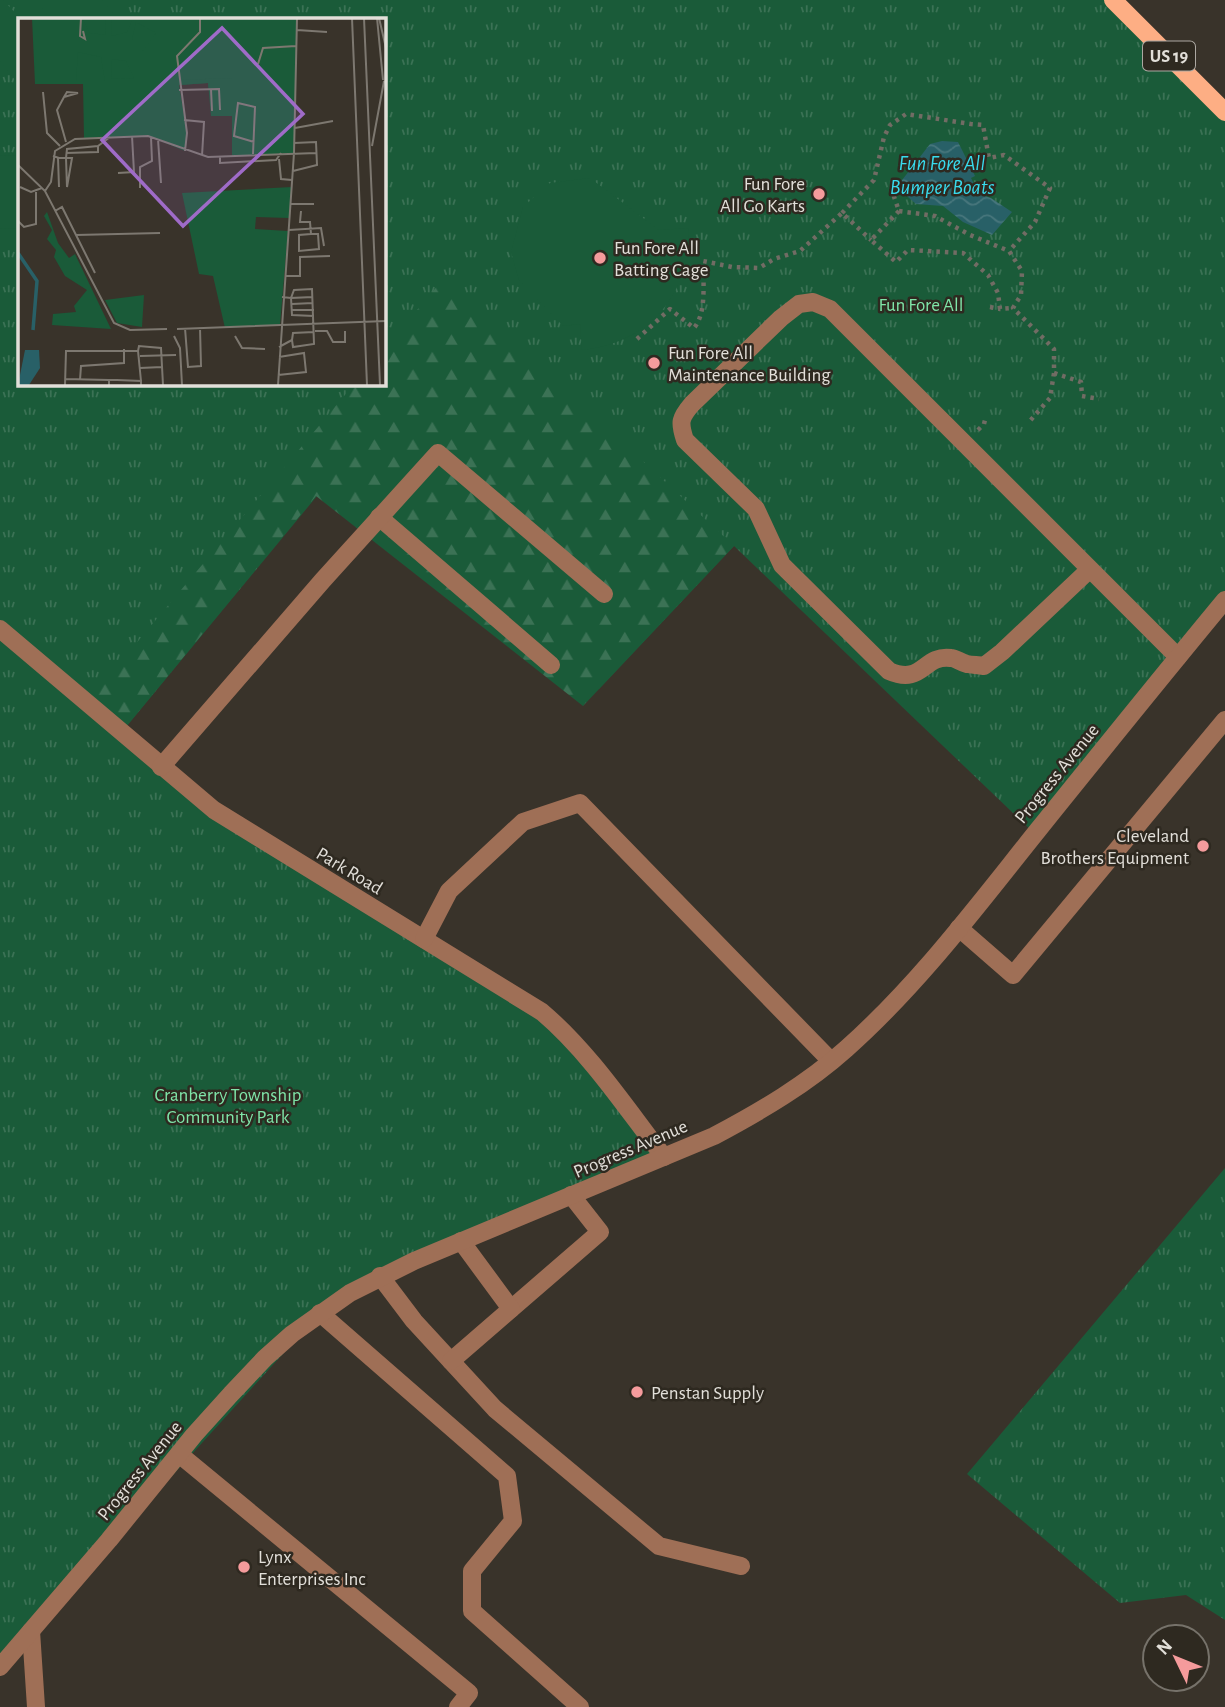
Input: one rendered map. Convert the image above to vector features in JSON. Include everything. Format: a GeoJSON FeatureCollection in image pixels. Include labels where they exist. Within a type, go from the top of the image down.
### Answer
{"type":"FeatureCollection","features":[{"type":"Feature","properties":{"kind":"main road","name":"US 19"},"geometry":{"type":"LineString","coordinates":[[1113,0],[1225,112]]}},
{"type":"Feature","properties":{"kind":"street"},"geometry":{"type":"LineString","coordinates":[[1089,570],[984,666],[966,664],[951,658],[934,660],[917,673],[900,676],[888,671],[782,565],[755,509],[685,440],[680,426],[682,415],[781,318],[799,304],[813,302],[830,309],[1178,657]]}},
{"type":"Feature","properties":{"kind":"street"},"geometry":{"type":"LineString","coordinates":[[161,767],[323,580],[438,453],[604,594]]}},
{"type":"Feature","properties":{"kind":"street"},"geometry":{"type":"LineString","coordinates":[[379,517],[551,665]]}},
{"type":"Feature","properties":{"kind":"street","name":"Progress Avenue"},"geometry":{"type":"LineString","coordinates":[[0,1667],[231,1394],[265,1358],[320,1313],[380,1276],[714,1136],[794,1089],[845,1050],[893,1004],[939,953],[1225,600]]}},
{"type":"Feature","properties":{"kind":"street","name":"Park Road"},"geometry":{"type":"LineString","coordinates":[[0,629],[196,797],[232,823],[541,1012],[580,1048],[664,1157]]}},
{"type":"Feature","properties":{"kind":"street"},"geometry":{"type":"LineString","coordinates":[[959,928],[1013,975],[1225,720]]}},
{"type":"Feature","properties":{"kind":"street"},"geometry":{"type":"LineString","coordinates":[[424,939],[449,891],[523,822],[580,803],[831,1061]]}},
{"type":"Feature","properties":{"kind":"street"},"geometry":{"type":"LineString","coordinates":[[451,1361],[600,1232],[571,1195]]}},
{"type":"Feature","properties":{"kind":"street"},"geometry":{"type":"LineString","coordinates":[[461,1241],[511,1309]]}},
{"type":"Feature","properties":{"kind":"street"},"geometry":{"type":"LineString","coordinates":[[380,1276],[414,1321],[495,1409],[659,1546],[741,1566]]}},
{"type":"Feature","properties":{"kind":"street"},"geometry":{"type":"LineString","coordinates":[[320,1313],[507,1476],[513,1521],[472,1571],[472,1611],[580,1707]]}},
{"type":"Feature","properties":{"kind":"street"},"geometry":{"type":"LineString","coordinates":[[179,1454],[469,1693],[458,1707]]}},
{"type":"Feature","properties":{"kind":"street"},"geometry":{"type":"LineString","coordinates":[[31,1632],[36,1707]]}},
{"type":"Feature","properties":{"kind":"path"},"geometry":{"type":"LineString","coordinates":[[637,339],[670,309],[694,328],[698,324],[704,297],[703,261],[732,267],[759,268],[774,259],[800,251],[874,180],[884,137],[890,125],[906,114],[982,125],[989,158],[1004,155],[1050,188],[1035,222],[1009,251]]}},
{"type":"Feature","properties":{"kind":"path"},"geometry":{"type":"LineString","coordinates":[[893,179],[892,191],[899,211]]}},
{"type":"Feature","properties":{"kind":"path"},"geometry":{"type":"LineString","coordinates":[[871,240],[899,211]]}},
{"type":"Feature","properties":{"kind":"path"},"geometry":{"type":"LineString","coordinates":[[899,211],[935,216],[970,235],[1009,251],[1022,271],[1021,295],[1013,307],[990,307]]}},
{"type":"Feature","properties":{"kind":"path"},"geometry":{"type":"LineString","coordinates":[[842,213],[896,262],[908,250],[963,253],[988,275],[998,293],[1000,309]]}},
{"type":"Feature","properties":{"kind":"path"},"geometry":{"type":"LineString","coordinates":[[1013,307],[1054,349],[1054,373],[1049,398],[1029,422]]}},
{"type":"Feature","properties":{"kind":"path"},"geometry":{"type":"LineString","coordinates":[[1054,373],[1082,382],[1083,396],[1099,399]]}},
{"type":"Feature","properties":{"kind":"green space"},"geometry":{"type":"Polygon","coordinates":[[[0,0],[1113,0],[1225,112],[1225,600],[1035,834],[734,546],[599,689],[317,496],[121,733],[252,835],[542,1012],[664,1157],[320,1313],[0,1667],[0,0]]]}},
{"type":"Feature","properties":{"kind":"green space"},"geometry":{"type":"Polygon","coordinates":[[[3,0],[20,18],[18,84],[0,61],[0,2],[3,0]]]}},
{"type":"Feature","properties":{"kind":"green space"},"geometry":{"type":"Polygon","coordinates":[[[51,0],[102,0],[117,18],[50,18],[42,8],[51,0]]]}},
{"type":"Feature","properties":{"kind":"green space"},"geometry":{"type":"Polygon","coordinates":[[[18,155],[18,228],[0,229],[0,156],[18,155]]]}},
{"type":"Feature","properties":{"kind":"green space","name":"Fun Fore All Batting Cage"},"geometry":{"type":"Polygon","coordinates":[[[590,178],[659,230],[689,228],[686,262],[679,284],[659,313],[647,325],[617,342],[582,350],[580,324],[563,326],[519,280],[511,252],[523,207],[550,183],[590,178]]]}},
{"type":"Feature","properties":{"kind":"green space"},"geometry":{"type":"Polygon","coordinates":[[[445,277],[734,546],[583,706],[316,496],[121,733],[86,703],[353,385],[385,385],[385,348],[445,277]]]}},
{"type":"Feature","properties":{"kind":"green space"},"geometry":{"type":"Polygon","coordinates":[[[1225,1168],[1225,1620],[1186,1595],[1120,1603],[967,1474],[1225,1168]]]}},
{"type":"Feature","properties":{"kind":"water","name":"Fun Fore All Bumper Boats"},"geometry":{"type":"Polygon","coordinates":[[[942,141],[958,142],[975,176],[971,178],[979,194],[991,198],[1012,212],[992,235],[963,222],[943,206],[916,204],[900,190],[899,184],[930,144],[942,141]]]}},
{"type":"Feature","properties":{"kind":"place","name":"Fun Fore All Go Karts"},"geometry":{"type":"Point","coordinates":[819,194]}},
{"type":"Feature","properties":{"kind":"place","name":"Fun Fore All Batting Cage"},"geometry":{"type":"Point","coordinates":[600,258]}},
{"type":"Feature","properties":{"kind":"place","name":"Fun Fore All Maintenance Building"},"geometry":{"type":"Point","coordinates":[654,363]}},
{"type":"Feature","properties":{"kind":"place","name":"Cleveland Brothers Equipment"},"geometry":{"type":"Point","coordinates":[1203,846]}},
{"type":"Feature","properties":{"kind":"place","name":"Penstan Supply"},"geometry":{"type":"Point","coordinates":[637,1392]}},
{"type":"Feature","properties":{"kind":"place","name":"Lynx Enterprises Inc"},"geometry":{"type":"Point","coordinates":[244,1567]}},
{"type":"Feature","properties":{"kind":"park label","name":"Fun Fore All"},"geometry":{"type":"Point","coordinates":[921,304]}},
{"type":"Feature","properties":{"kind":"park label","name":"Cranberry Township Community Park"},"geometry":{"type":"Point","coordinates":[228,1105]}}]}
